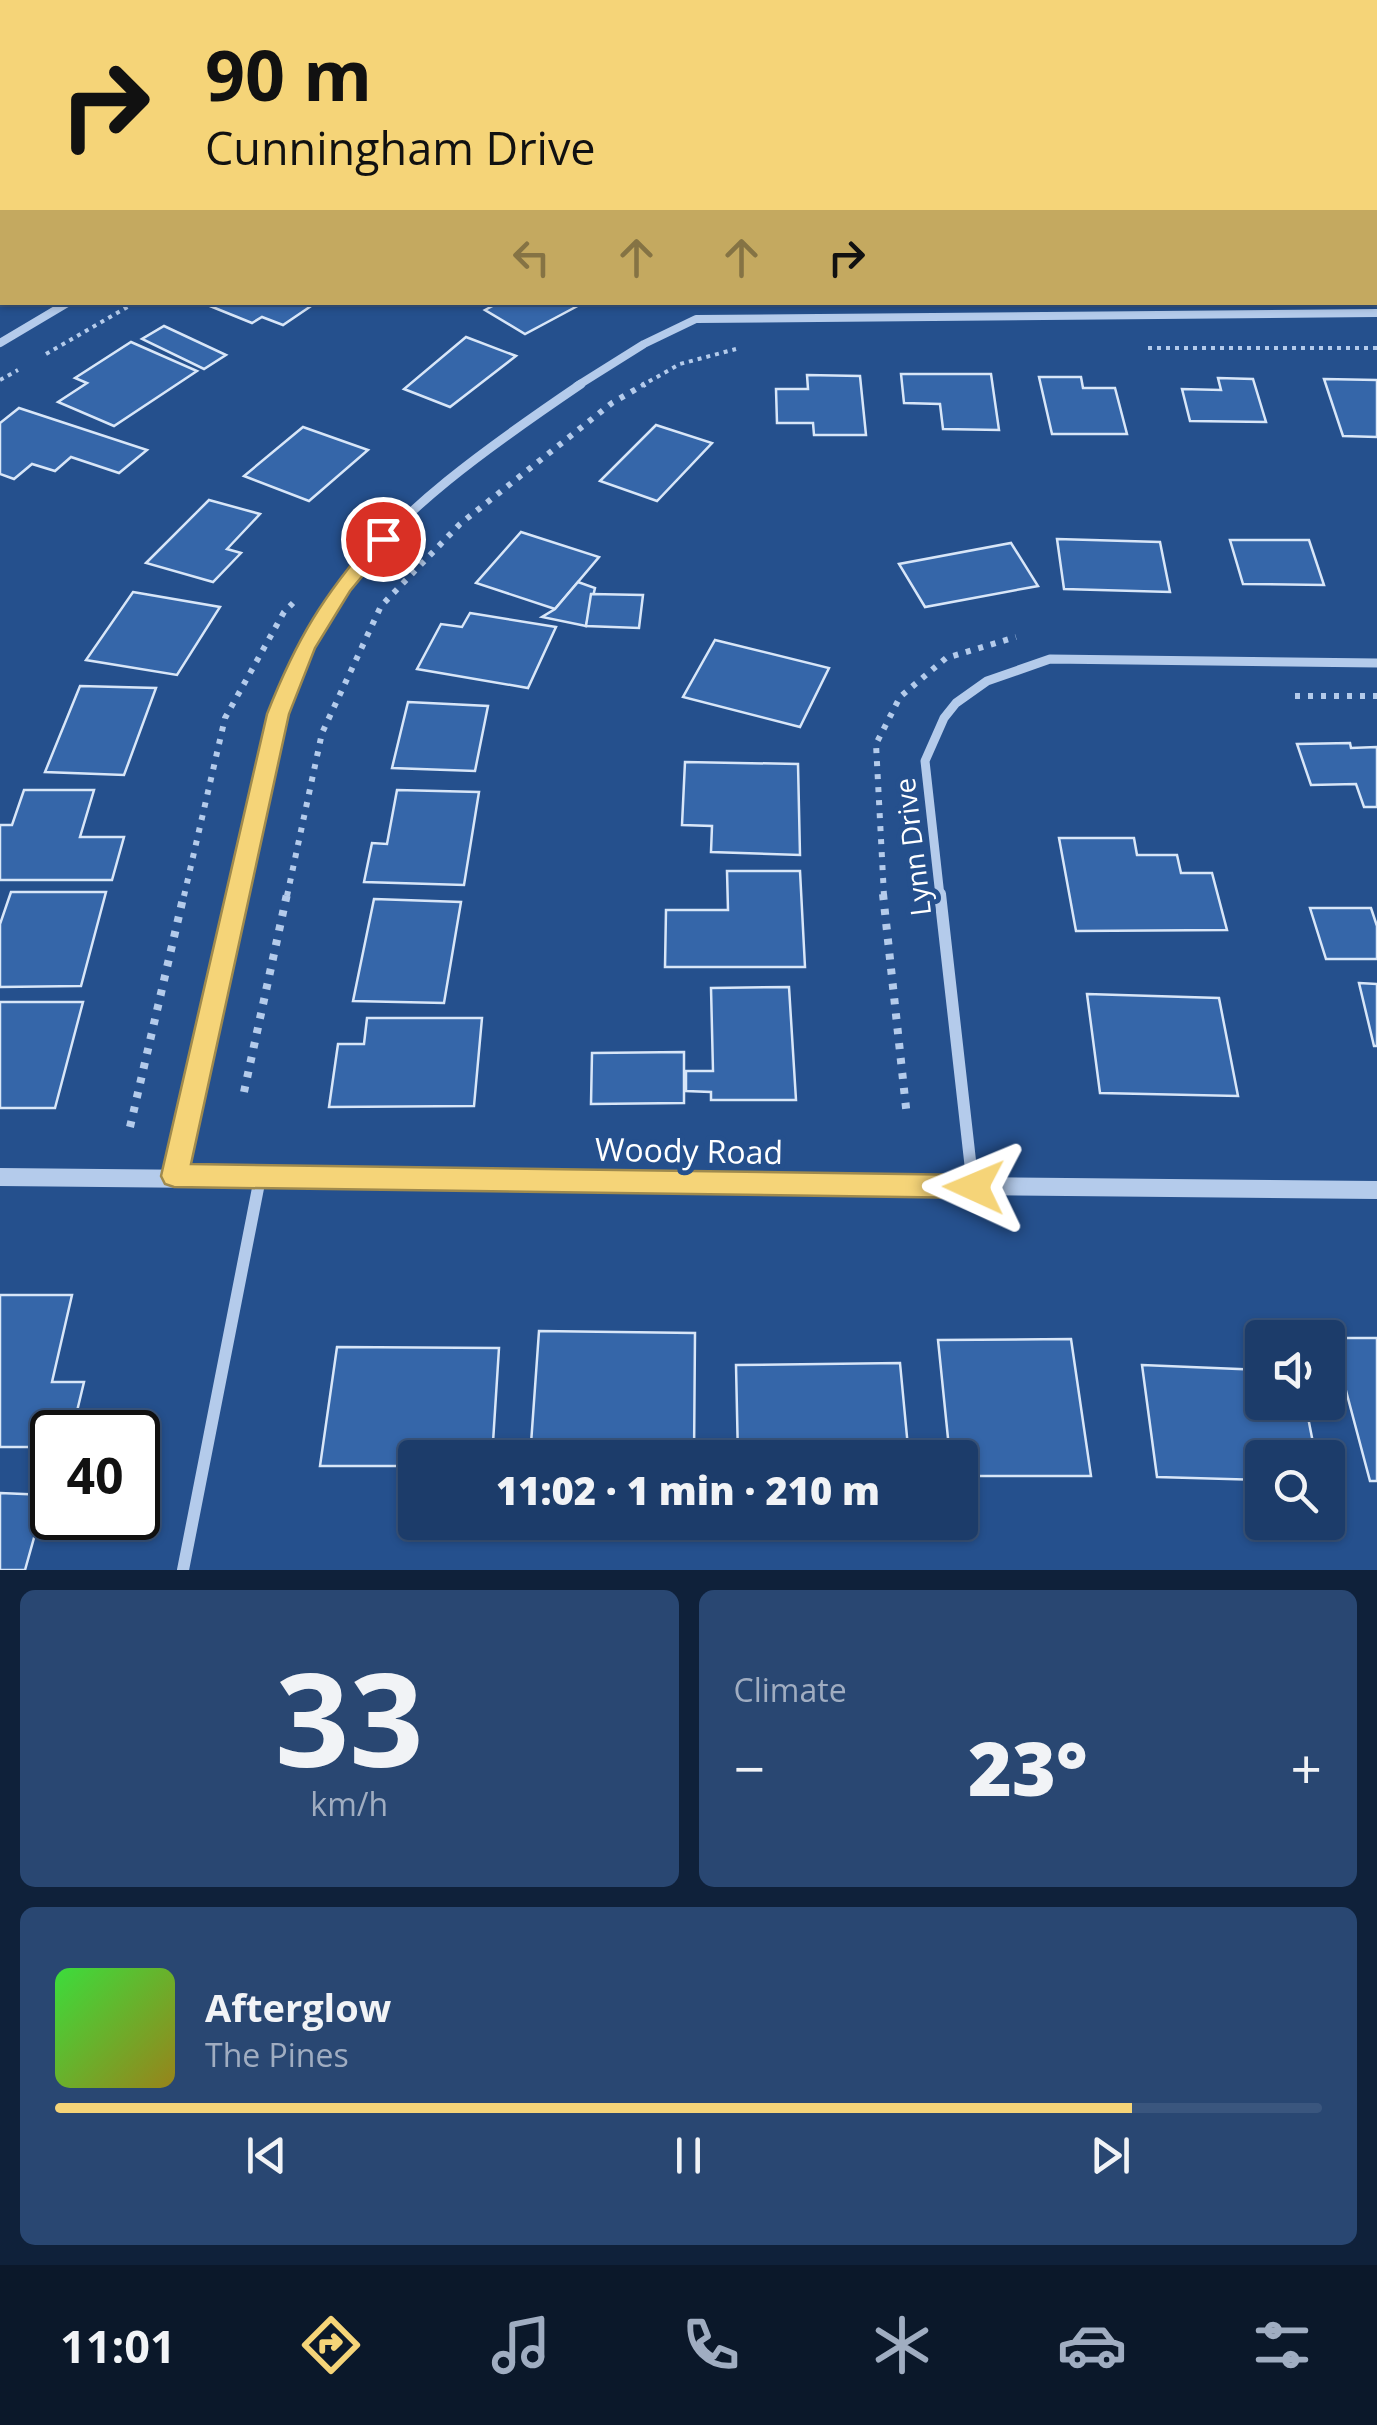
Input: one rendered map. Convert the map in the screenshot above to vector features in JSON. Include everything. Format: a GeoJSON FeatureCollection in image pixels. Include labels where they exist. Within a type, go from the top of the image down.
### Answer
{"type":"FeatureCollection","features":[{"type":"Feature","properties":{"kind":"street"},"geometry":{"type":"LineString","coordinates":[[0,344],[63,305]]}},
{"type":"Feature","properties":{"kind":"street"},"geometry":{"type":"LineString","coordinates":[[174,1176],[278,714],[304,648],[342,587],[383,539],[437,491],[590,375],[648,339],[696,319],[1377,313]]}},
{"type":"Feature","properties":{"kind":"street","name":"Lynn Drive"},"geometry":{"type":"LineString","coordinates":[[974,1187],[925,762],[935,728],[960,696],[1002,672],[1050,659],[1377,663]]}},
{"type":"Feature","properties":{"kind":"street","name":"Woody Road"},"geometry":{"type":"LineString","coordinates":[[0,1176],[1377,1190]]}},
{"type":"Feature","properties":{"kind":"street"},"geometry":{"type":"LineString","coordinates":[[183,1570],[260,1177]]}},
{"type":"Feature","properties":{"kind":"path"},"geometry":{"type":"LineString","coordinates":[[0,380],[131,305]]}},
{"type":"Feature","properties":{"kind":"path"},"geometry":{"type":"LineString","coordinates":[[244,1092],[322,732],[381,606],[460,524],[612,403],[680,364],[741,348]]}},
{"type":"Feature","properties":{"kind":"path"},"geometry":{"type":"LineString","coordinates":[[1138,348],[1377,348]]}},
{"type":"Feature","properties":{"kind":"path"},"geometry":{"type":"LineString","coordinates":[[130,1126],[225,718],[284,612],[297,598]]}},
{"type":"Feature","properties":{"kind":"path"},"geometry":{"type":"LineString","coordinates":[[907,1117],[878,843],[876,744],[900,697],[946,658],[1027,634]]}},
{"type":"Feature","properties":{"kind":"path"},"geometry":{"type":"LineString","coordinates":[[1295,696],[1377,696]]}},
{"type":"Feature","properties":{"kind":"building"},"geometry":{"type":"Polygon","coordinates":[[[207,305],[313,305],[283,325],[262,317],[252,323],[207,305]]]}},
{"type":"Feature","properties":{"kind":"building"},"geometry":{"type":"Polygon","coordinates":[[[494,305],[579,305],[525,334],[485,310],[494,305]]]}},
{"type":"Feature","properties":{"kind":"building"},"geometry":{"type":"Polygon","coordinates":[[[164,326],[226,355],[204,369],[142,339],[164,326]]]}},
{"type":"Feature","properties":{"kind":"building"},"geometry":{"type":"Polygon","coordinates":[[[466,337],[516,356],[450,407],[404,389],[466,337]]]}},
{"type":"Feature","properties":{"kind":"building"},"geometry":{"type":"Polygon","coordinates":[[[131,342],[197,371],[114,426],[58,402],[87,383],[75,378],[131,342]]]}},
{"type":"Feature","properties":{"kind":"building"},"geometry":{"type":"Polygon","coordinates":[[[901,374],[991,374],[999,430],[943,429],[940,404],[904,403],[901,374]]]}},
{"type":"Feature","properties":{"kind":"building"},"geometry":{"type":"Polygon","coordinates":[[[807,375],[860,376],[866,435],[814,435],[813,423],[777,423],[776,389],[808,389],[807,375]]]}},
{"type":"Feature","properties":{"kind":"building"},"geometry":{"type":"Polygon","coordinates":[[[1039,377],[1081,377],[1083,388],[1115,388],[1127,434],[1052,434],[1039,377]]]}},
{"type":"Feature","properties":{"kind":"building"},"geometry":{"type":"Polygon","coordinates":[[[1218,378],[1253,379],[1266,422],[1190,421],[1182,389],[1221,390],[1218,378]]]}},
{"type":"Feature","properties":{"kind":"building"},"geometry":{"type":"Polygon","coordinates":[[[1324,379],[1377,380],[1377,437],[1343,436],[1324,379]]]}},
{"type":"Feature","properties":{"kind":"building"},"geometry":{"type":"Polygon","coordinates":[[[19,408],[147,450],[119,473],[71,457],[55,471],[32,464],[14,479],[0,474],[0,423],[19,408]]]}},
{"type":"Feature","properties":{"kind":"building"},"geometry":{"type":"Polygon","coordinates":[[[656,425],[712,443],[657,501],[600,481],[656,425]]]}},
{"type":"Feature","properties":{"kind":"building"},"geometry":{"type":"Polygon","coordinates":[[[303,427],[368,450],[309,501],[244,476],[303,427]]]}},
{"type":"Feature","properties":{"kind":"building"},"geometry":{"type":"Polygon","coordinates":[[[209,500],[260,514],[227,549],[241,553],[213,582],[146,563],[209,500]]]}},
{"type":"Feature","properties":{"kind":"building"},"geometry":{"type":"Polygon","coordinates":[[[521,532],[599,557],[555,609],[476,583],[521,532]]]}},
{"type":"Feature","properties":{"kind":"building"},"geometry":{"type":"Polygon","coordinates":[[[1057,539],[1160,542],[1170,592],[1064,589],[1057,539]]]}},
{"type":"Feature","properties":{"kind":"building"},"geometry":{"type":"Polygon","coordinates":[[[1230,540],[1309,540],[1324,585],[1243,584],[1230,540]]]}},
{"type":"Feature","properties":{"kind":"building"},"geometry":{"type":"Polygon","coordinates":[[[1011,543],[1038,586],[925,607],[899,564],[1011,543]]]}},
{"type":"Feature","properties":{"kind":"building"},"geometry":{"type":"Polygon","coordinates":[[[578,582],[595,588],[586,626],[542,617],[555,609],[578,582]]]}},
{"type":"Feature","properties":{"kind":"building"},"geometry":{"type":"Polygon","coordinates":[[[133,592],[220,607],[177,675],[86,660],[133,592]]]}},
{"type":"Feature","properties":{"kind":"building"},"geometry":{"type":"Polygon","coordinates":[[[591,594],[643,595],[639,628],[586,626],[591,594]]]}},
{"type":"Feature","properties":{"kind":"building"},"geometry":{"type":"Polygon","coordinates":[[[470,613],[556,627],[528,688],[417,669],[441,624],[462,627],[470,613]]]}},
{"type":"Feature","properties":{"kind":"building"},"geometry":{"type":"Polygon","coordinates":[[[715,640],[829,668],[800,727],[683,697],[715,640]]]}},
{"type":"Feature","properties":{"kind":"building"},"geometry":{"type":"Polygon","coordinates":[[[80,686],[156,688],[124,775],[45,772],[80,686]]]}},
{"type":"Feature","properties":{"kind":"building"},"geometry":{"type":"Polygon","coordinates":[[[408,702],[488,706],[475,771],[392,768],[408,702]]]}},
{"type":"Feature","properties":{"kind":"building"},"geometry":{"type":"Polygon","coordinates":[[[1350,743],[1351,748],[1377,747],[1377,807],[1364,807],[1356,784],[1311,785],[1297,744],[1350,743]]]}},
{"type":"Feature","properties":{"kind":"building"},"geometry":{"type":"Polygon","coordinates":[[[685,762],[798,764],[800,855],[711,852],[712,826],[682,825],[685,762]]]}},
{"type":"Feature","properties":{"kind":"building"},"geometry":{"type":"Polygon","coordinates":[[[24,790],[94,790],[80,837],[124,837],[112,880],[0,880],[0,825],[12,825],[24,790]]]}},
{"type":"Feature","properties":{"kind":"building"},"geometry":{"type":"Polygon","coordinates":[[[397,790],[479,792],[464,885],[364,882],[372,843],[387,844],[397,790]]]}},
{"type":"Feature","properties":{"kind":"building"},"geometry":{"type":"Polygon","coordinates":[[[1059,838],[1134,838],[1137,855],[1177,855],[1181,873],[1212,873],[1227,930],[1076,931],[1059,838]]]}},
{"type":"Feature","properties":{"kind":"building"},"geometry":{"type":"Polygon","coordinates":[[[727,871],[800,871],[805,967],[665,967],[666,910],[728,910],[727,871]]]}},
{"type":"Feature","properties":{"kind":"building"},"geometry":{"type":"Polygon","coordinates":[[[11,892],[106,892],[81,986],[0,987],[0,924],[11,892]]]}},
{"type":"Feature","properties":{"kind":"building"},"geometry":{"type":"Polygon","coordinates":[[[374,899],[461,902],[444,1003],[353,1001],[374,899]]]}},
{"type":"Feature","properties":{"kind":"building"},"geometry":{"type":"Polygon","coordinates":[[[1310,908],[1371,908],[1377,926],[1377,959],[1326,959],[1310,908]]]}},
{"type":"Feature","properties":{"kind":"building"},"geometry":{"type":"Polygon","coordinates":[[[1359,983],[1377,984],[1377,1046],[1374,1046],[1359,983]]]}},
{"type":"Feature","properties":{"kind":"building"},"geometry":{"type":"Polygon","coordinates":[[[789,987],[796,1100],[711,1100],[711,1092],[686,1091],[686,1071],[713,1071],[711,988],[789,987]]]}},
{"type":"Feature","properties":{"kind":"building"},"geometry":{"type":"Polygon","coordinates":[[[1087,994],[1219,998],[1238,1096],[1100,1093],[1087,994]]]}},
{"type":"Feature","properties":{"kind":"building"},"geometry":{"type":"Polygon","coordinates":[[[0,1002],[83,1002],[55,1108],[0,1108],[0,1002]]]}},
{"type":"Feature","properties":{"kind":"building"},"geometry":{"type":"Polygon","coordinates":[[[367,1018],[482,1018],[474,1106],[329,1107],[338,1044],[364,1044],[367,1018]]]}},
{"type":"Feature","properties":{"kind":"building"},"geometry":{"type":"Polygon","coordinates":[[[684,1052],[684,1103],[591,1104],[592,1053],[684,1052]]]}},
{"type":"Feature","properties":{"kind":"building"},"geometry":{"type":"Polygon","coordinates":[[[0,1295],[72,1295],[52,1382],[84,1382],[77,1410],[30,1410],[30,1447],[0,1447],[0,1295]]]}},
{"type":"Feature","properties":{"kind":"building"},"geometry":{"type":"Polygon","coordinates":[[[539,1331],[695,1333],[694,1440],[531,1440],[539,1331]]]}},
{"type":"Feature","properties":{"kind":"building"},"geometry":{"type":"Polygon","coordinates":[[[1345,1338],[1377,1338],[1377,1481],[1370,1481],[1345,1387],[1345,1338]]]}},
{"type":"Feature","properties":{"kind":"building"},"geometry":{"type":"Polygon","coordinates":[[[1071,1339],[1091,1476],[978,1476],[978,1440],[948,1440],[938,1340],[1071,1339]]]}},
{"type":"Feature","properties":{"kind":"building"},"geometry":{"type":"Polygon","coordinates":[[[337,1347],[499,1348],[493,1440],[398,1440],[398,1466],[320,1466],[337,1347]]]}},
{"type":"Feature","properties":{"kind":"building"},"geometry":{"type":"Polygon","coordinates":[[[900,1363],[907,1440],[738,1440],[736,1365],[900,1363]]]}},
{"type":"Feature","properties":{"kind":"building"},"geometry":{"type":"Polygon","coordinates":[[[1142,1365],[1245,1369],[1245,1420],[1309,1420],[1312,1440],[1245,1440],[1245,1480],[1157,1477],[1142,1365]]]}},
{"type":"Feature","properties":{"kind":"building"},"geometry":{"type":"Polygon","coordinates":[[[0,1493],[30,1494],[30,1540],[33,1540],[25,1570],[0,1570],[0,1493]]]}},
{"type":"Feature","properties":{"kind":"route"},"geometry":{"type":"LineString","coordinates":[[383,539],[342,587],[304,648],[278,714],[174,1176],[974,1187]]}}]}
